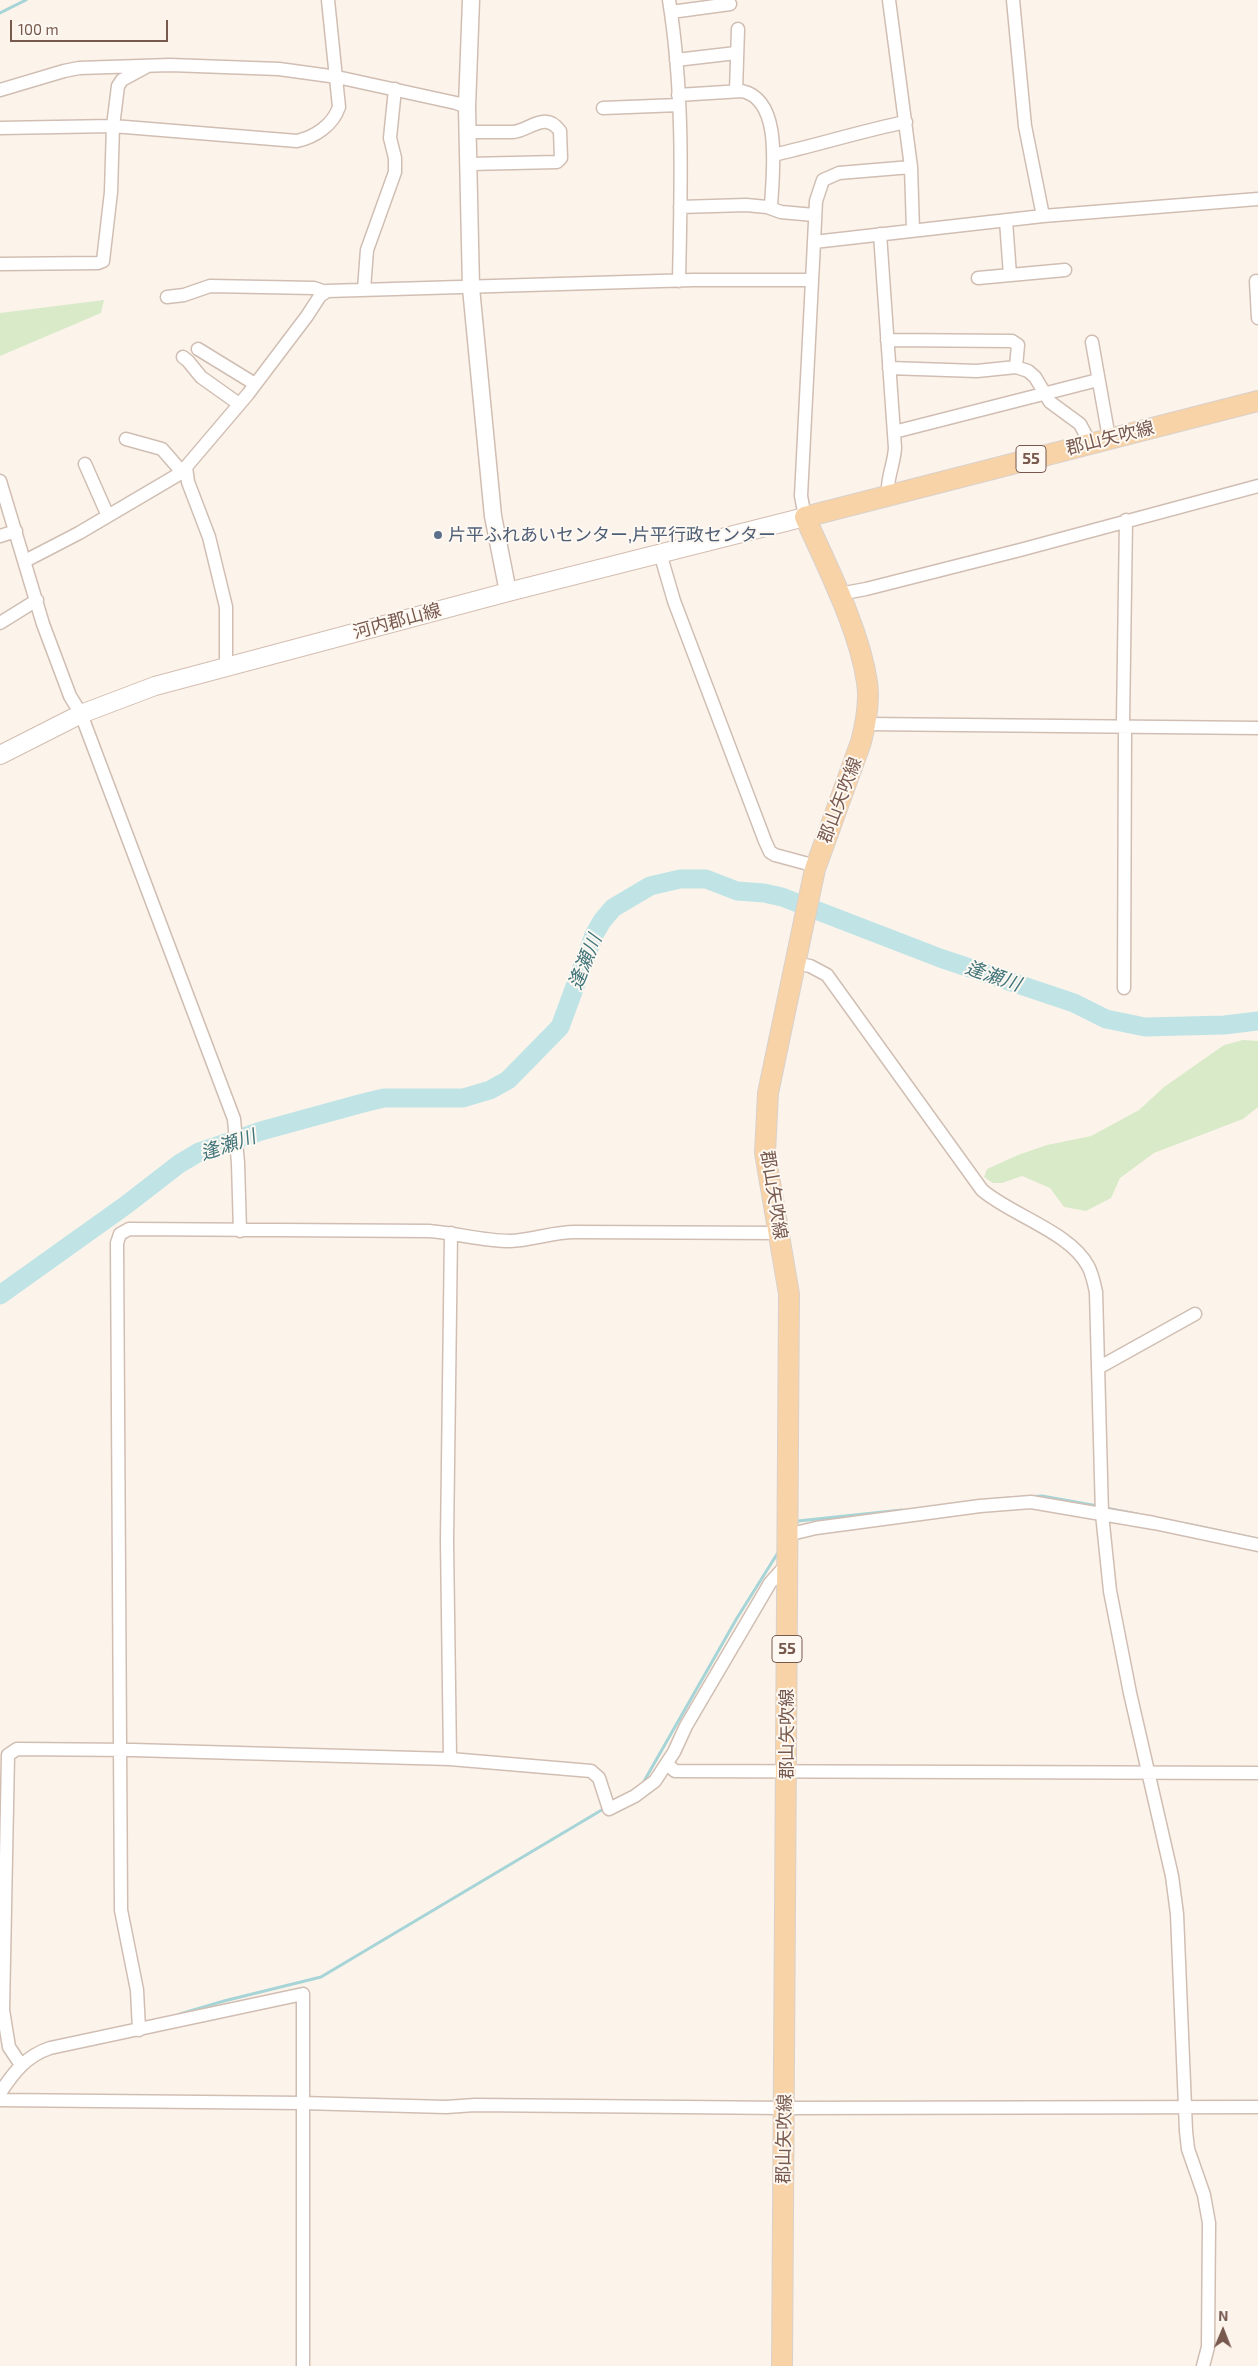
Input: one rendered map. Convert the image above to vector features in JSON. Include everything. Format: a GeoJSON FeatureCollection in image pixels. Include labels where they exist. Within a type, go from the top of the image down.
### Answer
{"type":"FeatureCollection","features":[{"type":"Feature","properties":{"kind":"main road","name":"郡山矢吹線"},"geometry":{"type":"LineString","coordinates":[[782,2366],[789,1294],[780,1233],[768,1176],[765,1125],[772,1068],[816,868],[831,822],[856,760],[866,724],[867,683],[864,668],[839,594],[805,517],[1258,401]]}},
{"type":"Feature","properties":{"kind":"main road","name":"河内郡山線"},"geometry":{"type":"LineString","coordinates":[[0,755],[81,714],[155,686],[508,592],[805,517]]}},
{"type":"Feature","properties":{"kind":"street"},"geometry":{"type":"LineString","coordinates":[[0,128],[113,126],[297,141],[306,139],[321,130],[335,117],[339,102],[328,0]]}},
{"type":"Feature","properties":{"kind":"street"},"geometry":{"type":"LineString","coordinates":[[471,0],[467,107],[471,288],[493,516],[508,592]]}},
{"type":"Feature","properties":{"kind":"street"},"geometry":{"type":"LineString","coordinates":[[889,0],[911,167],[913,230]]}},
{"type":"Feature","properties":{"kind":"street"},"geometry":{"type":"LineString","coordinates":[[1013,0],[1025,126],[1043,216]]}},
{"type":"Feature","properties":{"kind":"street"},"geometry":{"type":"LineString","coordinates":[[679,281],[678,100],[670,6],[730,4]]}},
{"type":"Feature","properties":{"kind":"street"},"geometry":{"type":"LineString","coordinates":[[736,91],[738,29]]}},
{"type":"Feature","properties":{"kind":"street"},"geometry":{"type":"LineString","coordinates":[[676,60],[736,53]]}},
{"type":"Feature","properties":{"kind":"street"},"geometry":{"type":"LineString","coordinates":[[0,264],[98,263],[103,261],[111,192],[113,126],[120,82],[147,65]]}},
{"type":"Feature","properties":{"kind":"street"},"geometry":{"type":"LineString","coordinates":[[0,90],[64,70],[147,65],[279,69],[337,77],[467,107]]}},
{"type":"Feature","properties":{"kind":"street"},"geometry":{"type":"LineString","coordinates":[[364,288],[367,250],[395,172],[395,158],[390,138],[395,89]]}},
{"type":"Feature","properties":{"kind":"street"},"geometry":{"type":"LineString","coordinates":[[603,108],[678,100],[736,91],[751,94],[766,110],[773,142],[771,208]]}},
{"type":"Feature","properties":{"kind":"street"},"geometry":{"type":"LineString","coordinates":[[469,132],[515,132],[536,122],[544,122],[560,131],[562,153],[557,162],[469,164]]}},
{"type":"Feature","properties":{"kind":"street"},"geometry":{"type":"LineString","coordinates":[[774,155],[829,142],[874,128],[906,122]]}},
{"type":"Feature","properties":{"kind":"street"},"geometry":{"type":"LineString","coordinates":[[805,517],[801,496],[814,215],[820,187],[824,180],[839,173],[911,167]]}},
{"type":"Feature","properties":{"kind":"street"},"geometry":{"type":"LineString","coordinates":[[814,242],[1043,216],[1258,199]]}},
{"type":"Feature","properties":{"kind":"street"},"geometry":{"type":"LineString","coordinates":[[680,207],[746,205],[771,208],[781,212],[814,215]]}},
{"type":"Feature","properties":{"kind":"street"},"geometry":{"type":"LineString","coordinates":[[1006,221],[1010,275]]}},
{"type":"Feature","properties":{"kind":"street"},"geometry":{"type":"LineString","coordinates":[[880,234],[894,432],[894,458],[889,471],[888,496]]}},
{"type":"Feature","properties":{"kind":"street"},"geometry":{"type":"LineString","coordinates":[[978,278],[1065,270]]}},
{"type":"Feature","properties":{"kind":"street"},"geometry":{"type":"LineString","coordinates":[[25,562],[184,471],[193,457],[255,384],[320,296],[326,292],[337,289],[364,288],[471,288],[679,281],[812,280]]}},
{"type":"Feature","properties":{"kind":"street"},"geometry":{"type":"LineString","coordinates":[[1256,281],[1258,318]]}},
{"type":"Feature","properties":{"kind":"street"},"geometry":{"type":"LineString","coordinates":[[167,297],[184,295],[210,286],[314,288],[326,292]]}},
{"type":"Feature","properties":{"kind":"street"},"geometry":{"type":"LineString","coordinates":[[887,340],[1012,341],[1018,346],[1016,367]]}},
{"type":"Feature","properties":{"kind":"street"},"geometry":{"type":"LineString","coordinates":[[1092,342],[1109,438]]}},
{"type":"Feature","properties":{"kind":"street"},"geometry":{"type":"LineString","coordinates":[[198,349],[255,384]]}},
{"type":"Feature","properties":{"kind":"street"},"geometry":{"type":"LineString","coordinates":[[182,357],[188,361],[201,377],[239,404]]}},
{"type":"Feature","properties":{"kind":"street"},"geometry":{"type":"LineString","coordinates":[[889,368],[977,371],[1016,367],[1032,373],[1050,402],[1080,424],[1090,443]]}},
{"type":"Feature","properties":{"kind":"street"},"geometry":{"type":"LineString","coordinates":[[894,432],[1098,380]]}},
{"type":"Feature","properties":{"kind":"street"},"geometry":{"type":"LineString","coordinates":[[126,440],[162,449],[184,471],[209,537],[223,592],[226,607],[226,666]]}},
{"type":"Feature","properties":{"kind":"street"},"geometry":{"type":"LineString","coordinates":[[85,464],[108,516]]}},
{"type":"Feature","properties":{"kind":"street"},"geometry":{"type":"LineString","coordinates":[[0,481],[37,600],[70,696],[81,714],[234,1120],[238,1163],[240,1231]]}},
{"type":"Feature","properties":{"kind":"street"},"geometry":{"type":"LineString","coordinates":[[839,594],[1020,550],[1258,486]]}},
{"type":"Feature","properties":{"kind":"street"},"geometry":{"type":"LineString","coordinates":[[1124,988],[1125,727],[1123,722],[1126,520]]}},
{"type":"Feature","properties":{"kind":"street"},"geometry":{"type":"LineString","coordinates":[[0,536],[16,531]]}},
{"type":"Feature","properties":{"kind":"street"},"geometry":{"type":"LineString","coordinates":[[660,553],[674,601],[770,852],[816,868]]}},
{"type":"Feature","properties":{"kind":"street"},"geometry":{"type":"LineString","coordinates":[[0,623],[37,600]]}},
{"type":"Feature","properties":{"kind":"street"},"geometry":{"type":"LineString","coordinates":[[866,724],[1258,728]]}},
{"type":"Feature","properties":{"kind":"street"},"geometry":{"type":"LineString","coordinates":[[794,963],[810,966],[827,975],[982,1190],[994,1200],[1058,1237],[1079,1254],[1088,1266],[1096,1292],[1102,1514],[1110,1591],[1130,1693],[1172,1876],[1177,1914],[1188,2149],[1204,2194],[1209,2223],[1208,2347],[1203,2366]]}},
{"type":"Feature","properties":{"kind":"street"},"geometry":{"type":"LineString","coordinates":[[139,2030],[137,1990],[121,1910],[118,1238],[124,1230],[451,1233],[490,1240],[511,1241],[558,1232],[780,1233]]}},
{"type":"Feature","properties":{"kind":"street"},"geometry":{"type":"LineString","coordinates":[[450,1759],[447,1532],[451,1233]]}},
{"type":"Feature","properties":{"kind":"street"},"geometry":{"type":"LineString","coordinates":[[1098,1368],[1195,1314]]}},
{"type":"Feature","properties":{"kind":"street"},"geometry":{"type":"LineString","coordinates":[[788,1535],[816,1528],[970,1507],[1031,1502],[1258,1545]]}},
{"type":"Feature","properties":{"kind":"street"},"geometry":{"type":"LineString","coordinates":[[21,2065],[9,2047],[4,2026],[3,1835],[8,1755],[10,1753],[17,1750],[119,1750],[450,1759],[591,1771],[599,1778],[609,1809],[655,1781],[770,1583],[787,1564]]}},
{"type":"Feature","properties":{"kind":"street"},"geometry":{"type":"LineString","coordinates":[[666,1764],[675,1771],[1258,1773]]}},
{"type":"Feature","properties":{"kind":"street"},"geometry":{"type":"LineString","coordinates":[[0,2093],[21,2065],[33,2055],[50,2048],[302,1994],[303,2366]]}},
{"type":"Feature","properties":{"kind":"street"},"geometry":{"type":"LineString","coordinates":[[0,2100],[302,2103],[446,2107],[475,2105],[785,2108],[1258,2107]]}},
{"type":"Feature","properties":{"kind":"green space"},"geometry":{"type":"Polygon","coordinates":[[[104,300],[101,313],[0,356],[0,313],[104,300]]]}},
{"type":"Feature","properties":{"kind":"green space"},"geometry":{"type":"Polygon","coordinates":[[[1243,1040],[1258,1041],[1258,1107],[1243,1119],[1154,1153],[1120,1178],[1111,1198],[1086,1211],[1064,1207],[1050,1188],[1022,1176],[1002,1183],[993,1183],[984,1177],[987,1169],[1018,1155],[1047,1145],[1091,1136],[1139,1110],[1164,1087],[1224,1045],[1243,1040]]]}},
{"type":"Feature","properties":{"kind":"waterway"},"geometry":{"type":"LineString","coordinates":[[0,13],[26,0]]}},
{"type":"Feature","properties":{"kind":"waterway","name":"逢瀬川"},"geometry":{"type":"LineString","coordinates":[[0,1295],[126,1205],[179,1164],[199,1152],[261,1131],[384,1098],[463,1098],[490,1090],[508,1080],[560,1027],[594,935],[602,921],[613,908],[650,886],[680,879],[706,879],[737,891],[764,893],[782,897],[940,958],[1074,1003],[1106,1019],[1145,1027],[1224,1025],[1258,1021]]}},
{"type":"Feature","properties":{"kind":"waterway"},"geometry":{"type":"LineString","coordinates":[[995,1499],[1042,1496],[1098,1506]]}},
{"type":"Feature","properties":{"kind":"waterway"},"geometry":{"type":"LineString","coordinates":[[1106,1508],[1137,1514]]}},
{"type":"Feature","properties":{"kind":"waterway"},"geometry":{"type":"LineString","coordinates":[[796,1525],[798,1521],[902,1510]]}},
{"type":"Feature","properties":{"kind":"waterway"},"geometry":{"type":"LineString","coordinates":[[1187,1524],[1258,1539]]}},
{"type":"Feature","properties":{"kind":"waterway"},"geometry":{"type":"LineString","coordinates":[[643,1783],[737,1618],[779,1551]]}},
{"type":"Feature","properties":{"kind":"waterway"},"geometry":{"type":"LineString","coordinates":[[180,2014],[321,1977],[605,1808]]}},
{"type":"Feature","properties":{"kind":"place","name":"片平ふれあいセンター,片平行政センター"},"geometry":{"type":"Point","coordinates":[438,535]}}]}
